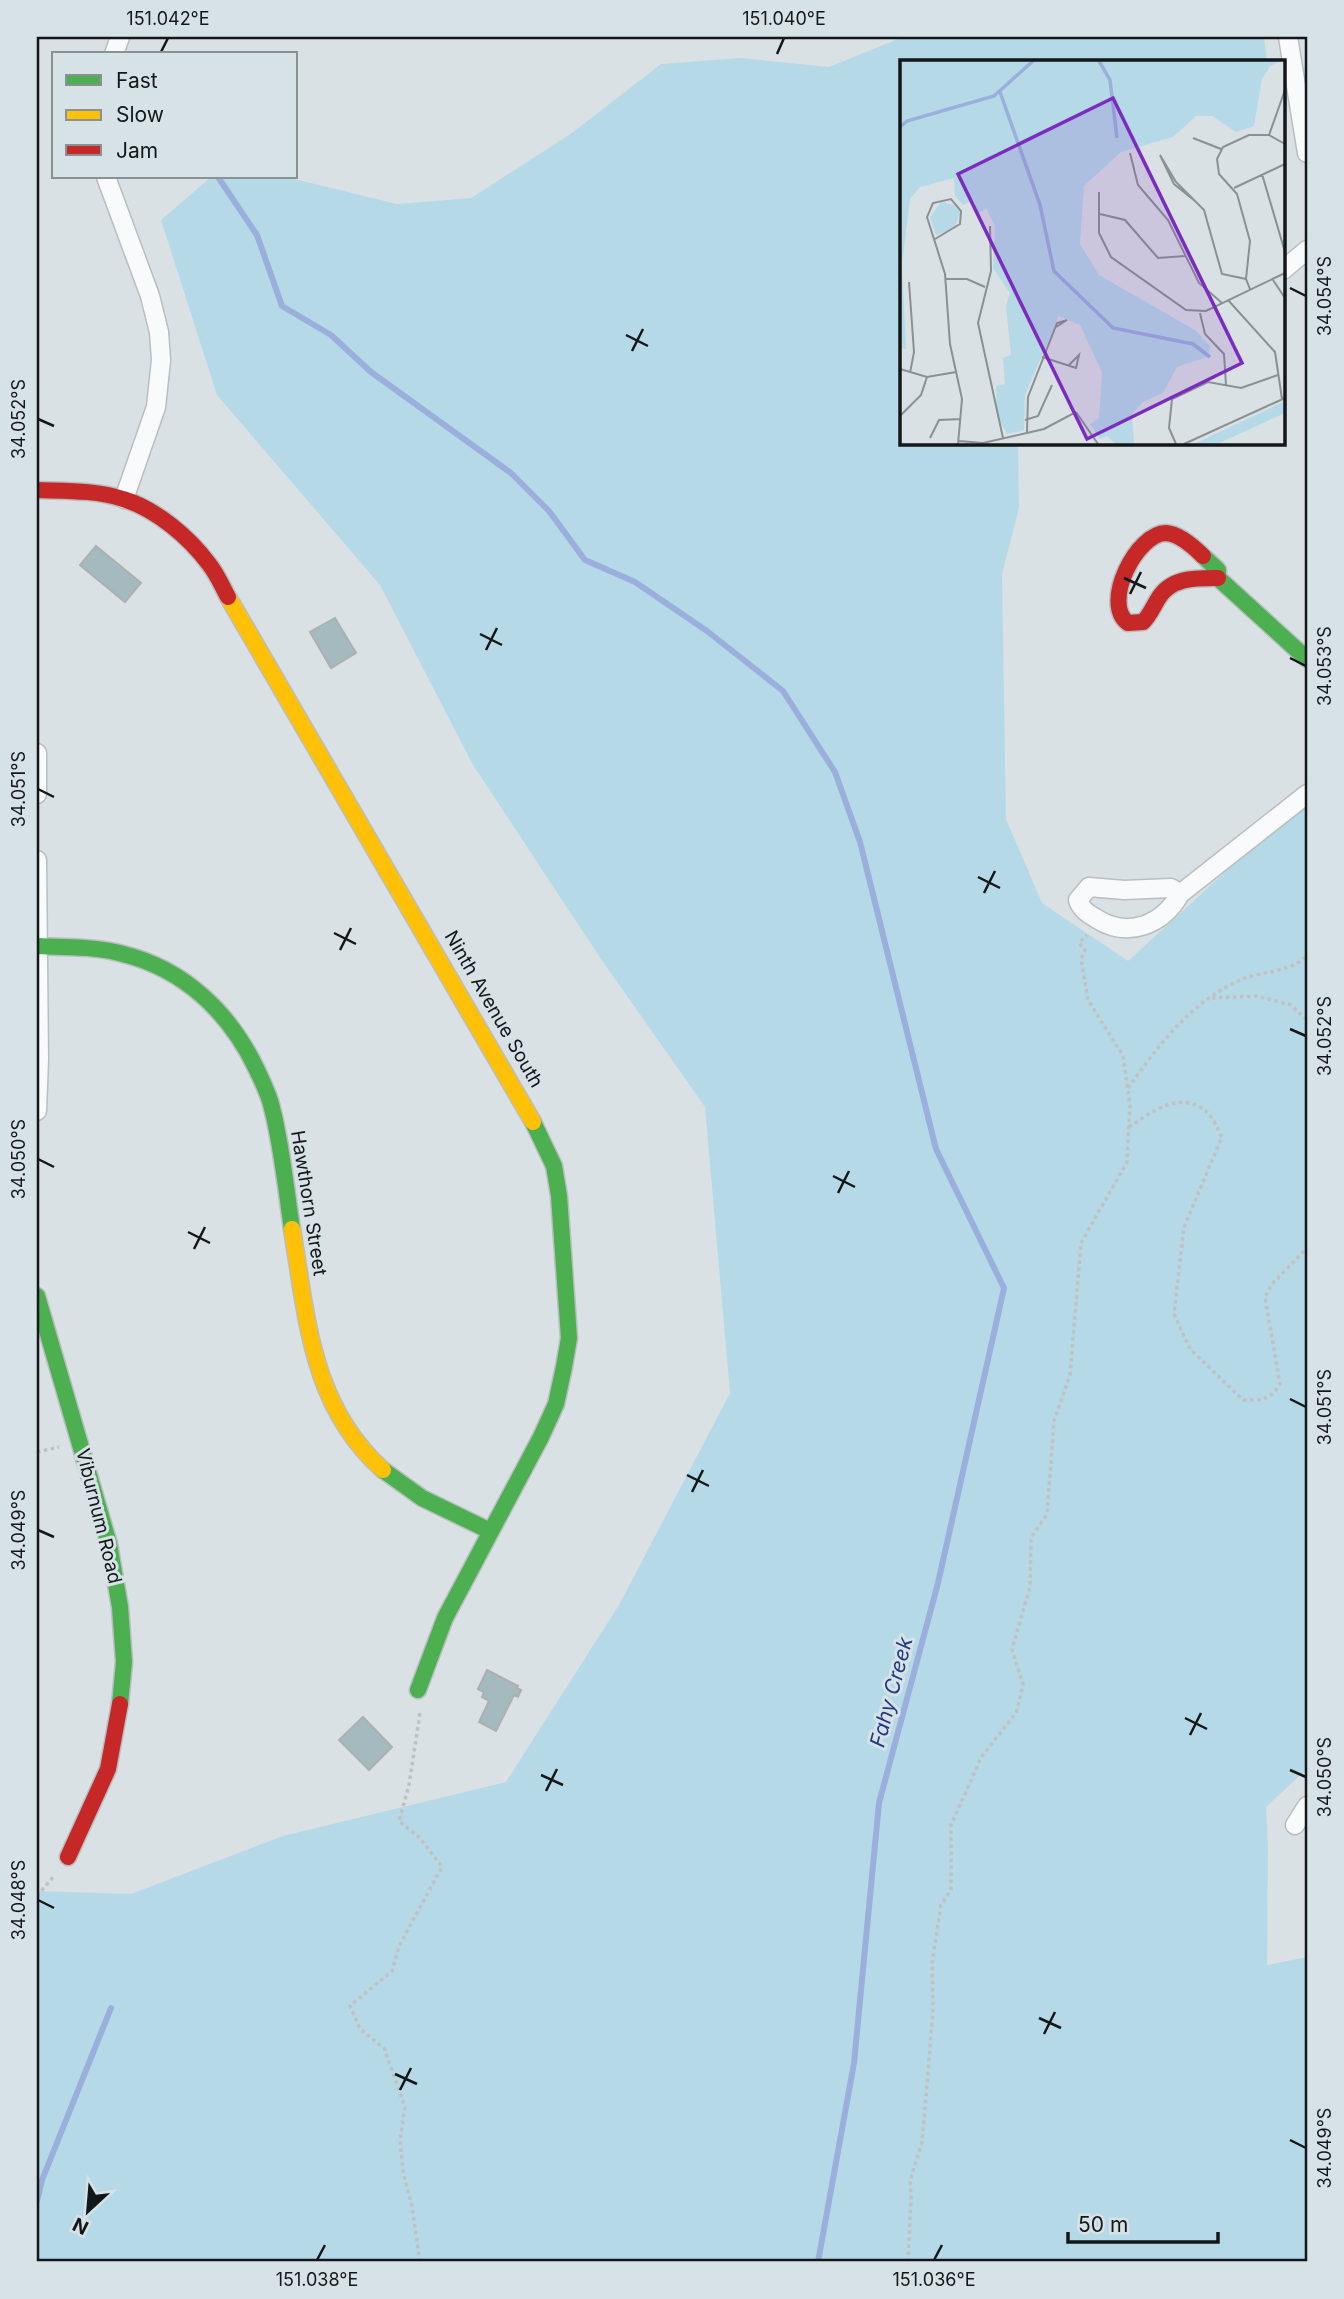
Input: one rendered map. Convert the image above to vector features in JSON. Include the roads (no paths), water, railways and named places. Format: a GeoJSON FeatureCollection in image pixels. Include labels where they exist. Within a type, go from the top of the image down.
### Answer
{"type":"FeatureCollection","features":[{"type":"Feature","properties":{"kind":"street"},"geometry":{"type":"LineString","coordinates":[[1288,37],[1307,153]]}},
{"type":"Feature","properties":{"kind":"street"},"geometry":{"type":"LineString","coordinates":[[106,178],[150,296],[159,332],[161,360],[156,407],[124,499]]}},
{"type":"Feature","properties":{"kind":"street"},"geometry":{"type":"LineString","coordinates":[[1284,269],[1307,250]]}},
{"type":"Feature","properties":{"kind":"street","name":"Ninth Avenue South"},"geometry":{"type":"LineString","coordinates":[[37,490],[72,491],[124,499],[158,516],[209,564],[525,1105],[554,1166],[559,1196],[569,1338],[556,1404],[445,1618],[418,1690]]}},
{"type":"Feature","properties":{"kind":"street"},"geometry":{"type":"LineString","coordinates":[[1219,578],[1187,579],[1167,587],[1161,592],[1142,624],[1128,623],[1118,613],[1117,606],[1127,570],[1142,545],[1163,533],[1182,539],[1218,570],[1219,578],[1307,659]]}},
{"type":"Feature","properties":{"kind":"street"},"geometry":{"type":"LineString","coordinates":[[37,753],[37,794]]}},
{"type":"Feature","properties":{"kind":"street"},"geometry":{"type":"LineString","coordinates":[[1180,894],[1171,888],[1124,890],[1089,887],[1079,900],[1080,907],[1102,922],[1137,929],[1162,917],[1172,908],[1180,894],[1307,794]]}},
{"type":"Feature","properties":{"kind":"street"},"geometry":{"type":"LineString","coordinates":[[37,860],[37,1111]]}},
{"type":"Feature","properties":{"kind":"street","name":"Hawthorn Street"},"geometry":{"type":"LineString","coordinates":[[38,946],[122,953],[153,964],[200,993],[229,1022],[248,1048],[272,1106],[306,1314],[313,1346],[333,1408],[348,1430],[387,1474],[414,1494],[490,1531]]}},
{"type":"Feature","properties":{"kind":"street","name":"Viburnum Road"},"geometry":{"type":"LineString","coordinates":[[37,1296],[109,1544],[120,1607],[124,1662],[119,1717],[108,1769],[68,1857]]}},
{"type":"Feature","properties":{"kind":"street"},"geometry":{"type":"LineString","coordinates":[[1295,1825],[1307,1806]]}},
{"type":"Feature","properties":{"kind":"waterway","name":"Fahy Creek"},"geometry":{"type":"LineString","coordinates":[[219,178],[257,235],[282,306],[331,335],[371,372],[511,473],[549,511],[585,560],[635,582],[707,631],[783,691],[835,772],[860,842],[936,1149],[1004,1288],[938,1583],[879,1803],[854,2063],[818,2262]]}},
{"type":"Feature","properties":{"kind":"waterway"},"geometry":{"type":"LineString","coordinates":[[37,2201],[42,2180],[111,2008]]}}]}
